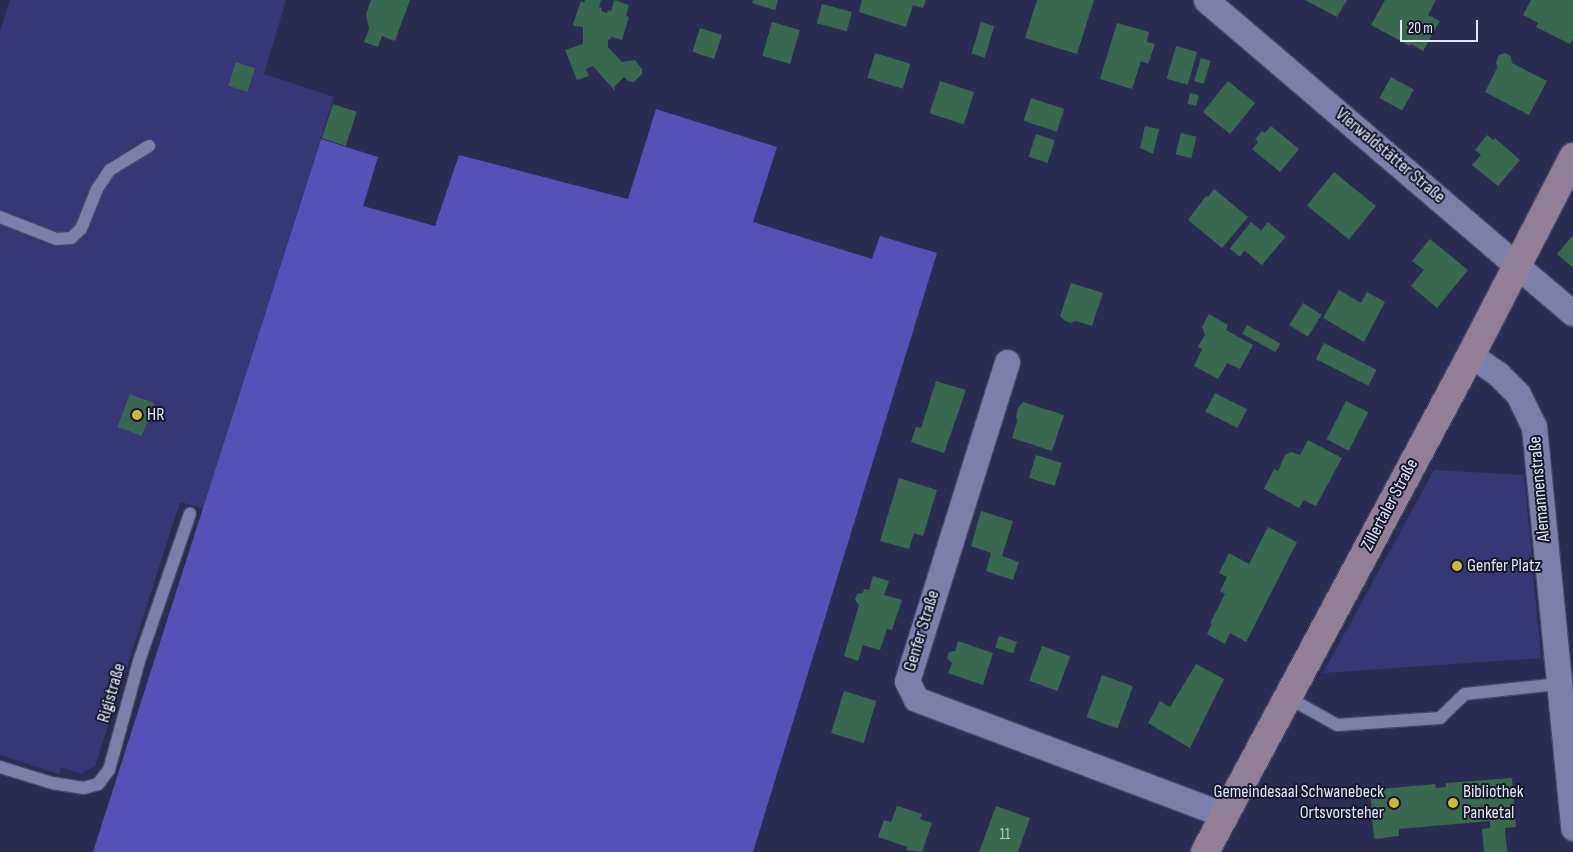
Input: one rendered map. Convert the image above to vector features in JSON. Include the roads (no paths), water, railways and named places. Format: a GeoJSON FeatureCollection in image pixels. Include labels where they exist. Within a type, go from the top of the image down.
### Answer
{"type":"FeatureCollection","features":[{"type":"Feature","properties":{"kind":"street","name":"Vierwaldstätter Straße"},"geometry":{"type":"LineString","coordinates":[[1206,0],[1573,312]]}},
{"type":"Feature","properties":{"kind":"street","name":"Zillertaler Straße"},"geometry":{"type":"LineString","coordinates":[[1205,852],[1470,355],[1573,157]]}},
{"type":"Feature","properties":{"kind":"street","name":"Alemannenstraße"},"geometry":{"type":"LineString","coordinates":[[1470,355],[1498,374],[1518,394],[1534,427],[1573,828]]}},
{"type":"Feature","properties":{"kind":"street","name":"Genfer Straße"},"geometry":{"type":"LineString","coordinates":[[1007,362],[907,681],[916,699],[1225,815]]}},
{"type":"Feature","properties":{"kind":"lane"},"geometry":{"type":"LineString","coordinates":[[0,217],[56,239],[72,238],[81,229],[97,189],[110,170],[149,146]]}},
{"type":"Feature","properties":{"kind":"lane","name":"Rigistraße"},"geometry":{"type":"LineString","coordinates":[[0,767],[52,783],[84,788],[98,784],[108,770],[139,660],[190,514]]}},
{"type":"Feature","properties":{"kind":"lane"},"geometry":{"type":"LineString","coordinates":[[1287,697],[1337,725],[1440,718],[1465,694],[1559,684]]}},
{"type":"Feature","properties":{"kind":"place","name":"HR"},"geometry":{"type":"Point","coordinates":[137,415]}},
{"type":"Feature","properties":{"kind":"place","name":"Genfer Platz"},"geometry":{"type":"Point","coordinates":[1457,566]}},
{"type":"Feature","properties":{"kind":"place","name":"Gemeindesaal Schwanebeck Ortsvorsteher"},"geometry":{"type":"Point","coordinates":[1394,803]}},
{"type":"Feature","properties":{"kind":"place","name":"Bibliothek Panketal"},"geometry":{"type":"Point","coordinates":[1453,803]}}]}
